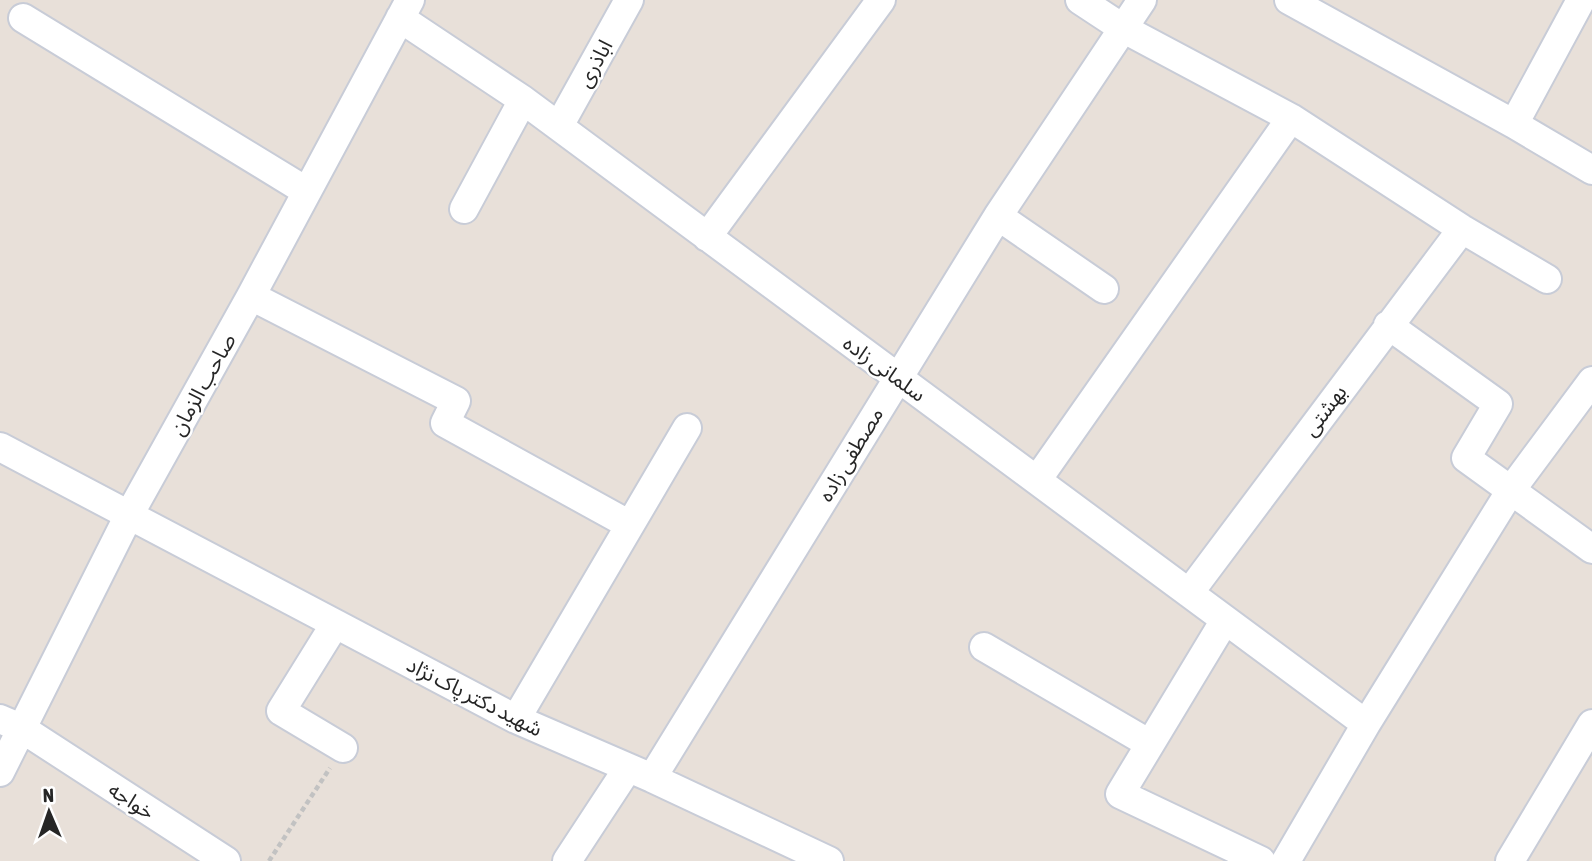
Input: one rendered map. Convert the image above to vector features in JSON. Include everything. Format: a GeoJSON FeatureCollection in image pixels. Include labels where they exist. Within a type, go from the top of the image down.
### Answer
{"type":"FeatureCollection","features":[{"type":"Feature","properties":{"kind":"street","name":"اباذری"},"geometry":{"type":"LineString","coordinates":[[559,126],[629,0]]}},
{"type":"Feature","properties":{"kind":"street"},"geometry":{"type":"LineString","coordinates":[[708,237],[881,0]]}},
{"type":"Feature","properties":{"kind":"street"},"geometry":{"type":"LineString","coordinates":[[1080,0],[1124,29],[1291,118],[1462,229],[1548,279]]}},
{"type":"Feature","properties":{"kind":"street","name":"مصطفی زاده"},"geometry":{"type":"LineString","coordinates":[[567,861],[640,773],[998,216],[1142,0]]}},
{"type":"Feature","properties":{"kind":"street"},"geometry":{"type":"LineString","coordinates":[[1289,0],[1592,170]]}},
{"type":"Feature","properties":{"kind":"street"},"geometry":{"type":"LineString","coordinates":[[1514,124],[1581,0]]}},
{"type":"Feature","properties":{"kind":"street","name":"سلمانی زاده"},"geometry":{"type":"LineString","coordinates":[[405,9],[523,100],[1366,724]]}},
{"type":"Feature","properties":{"kind":"street","name":"صاحب الزمان"},"geometry":{"type":"LineString","coordinates":[[0,772],[11,724],[251,296],[405,9]]}},
{"type":"Feature","properties":{"kind":"street"},"geometry":{"type":"LineString","coordinates":[[23,18],[306,191]]}},
{"type":"Feature","properties":{"kind":"street"},"geometry":{"type":"LineString","coordinates":[[464,209],[523,100]]}},
{"type":"Feature","properties":{"kind":"street"},"geometry":{"type":"LineString","coordinates":[[1037,480],[1291,118]]}},
{"type":"Feature","properties":{"kind":"street"},"geometry":{"type":"LineString","coordinates":[[998,216],[1104,289]]}},
{"type":"Feature","properties":{"kind":"street","name":"بهشتی"},"geometry":{"type":"LineString","coordinates":[[1189,593],[1462,229]]}},
{"type":"Feature","properties":{"kind":"street"},"geometry":{"type":"LineString","coordinates":[[251,296],[456,401],[445,423],[630,525]]}},
{"type":"Feature","properties":{"kind":"street"},"geometry":{"type":"LineString","coordinates":[[1388,325],[1498,404],[1466,458],[1592,549]]}},
{"type":"Feature","properties":{"kind":"street"},"geometry":{"type":"LineString","coordinates":[[1286,861],[1366,724],[1511,490],[1592,381]]}},
{"type":"Feature","properties":{"kind":"street"},"geometry":{"type":"LineString","coordinates":[[516,719],[687,428]]}},
{"type":"Feature","properties":{"kind":"street","name":"شهید دکتر پاک نژاد"},"geometry":{"type":"LineString","coordinates":[[0,447],[516,719],[640,773],[828,861]]}},
{"type":"Feature","properties":{"kind":"street"},"geometry":{"type":"LineString","coordinates":[[1225,620],[1120,793],[1230,855],[1261,861]]}},
{"type":"Feature","properties":{"kind":"street"},"geometry":{"type":"LineString","coordinates":[[335,624],[281,711],[343,748]]}},
{"type":"Feature","properties":{"kind":"street"},"geometry":{"type":"LineString","coordinates":[[984,647],[1150,744]]}},
{"type":"Feature","properties":{"kind":"street","name":"خواجه"},"geometry":{"type":"LineString","coordinates":[[11,724],[226,861]]}},
{"type":"Feature","properties":{"kind":"street"},"geometry":{"type":"LineString","coordinates":[[1510,861],[1592,724]]}},
{"type":"Feature","properties":{"kind":"path"},"geometry":{"type":"LineString","coordinates":[[269,861],[343,748]]}}]}
